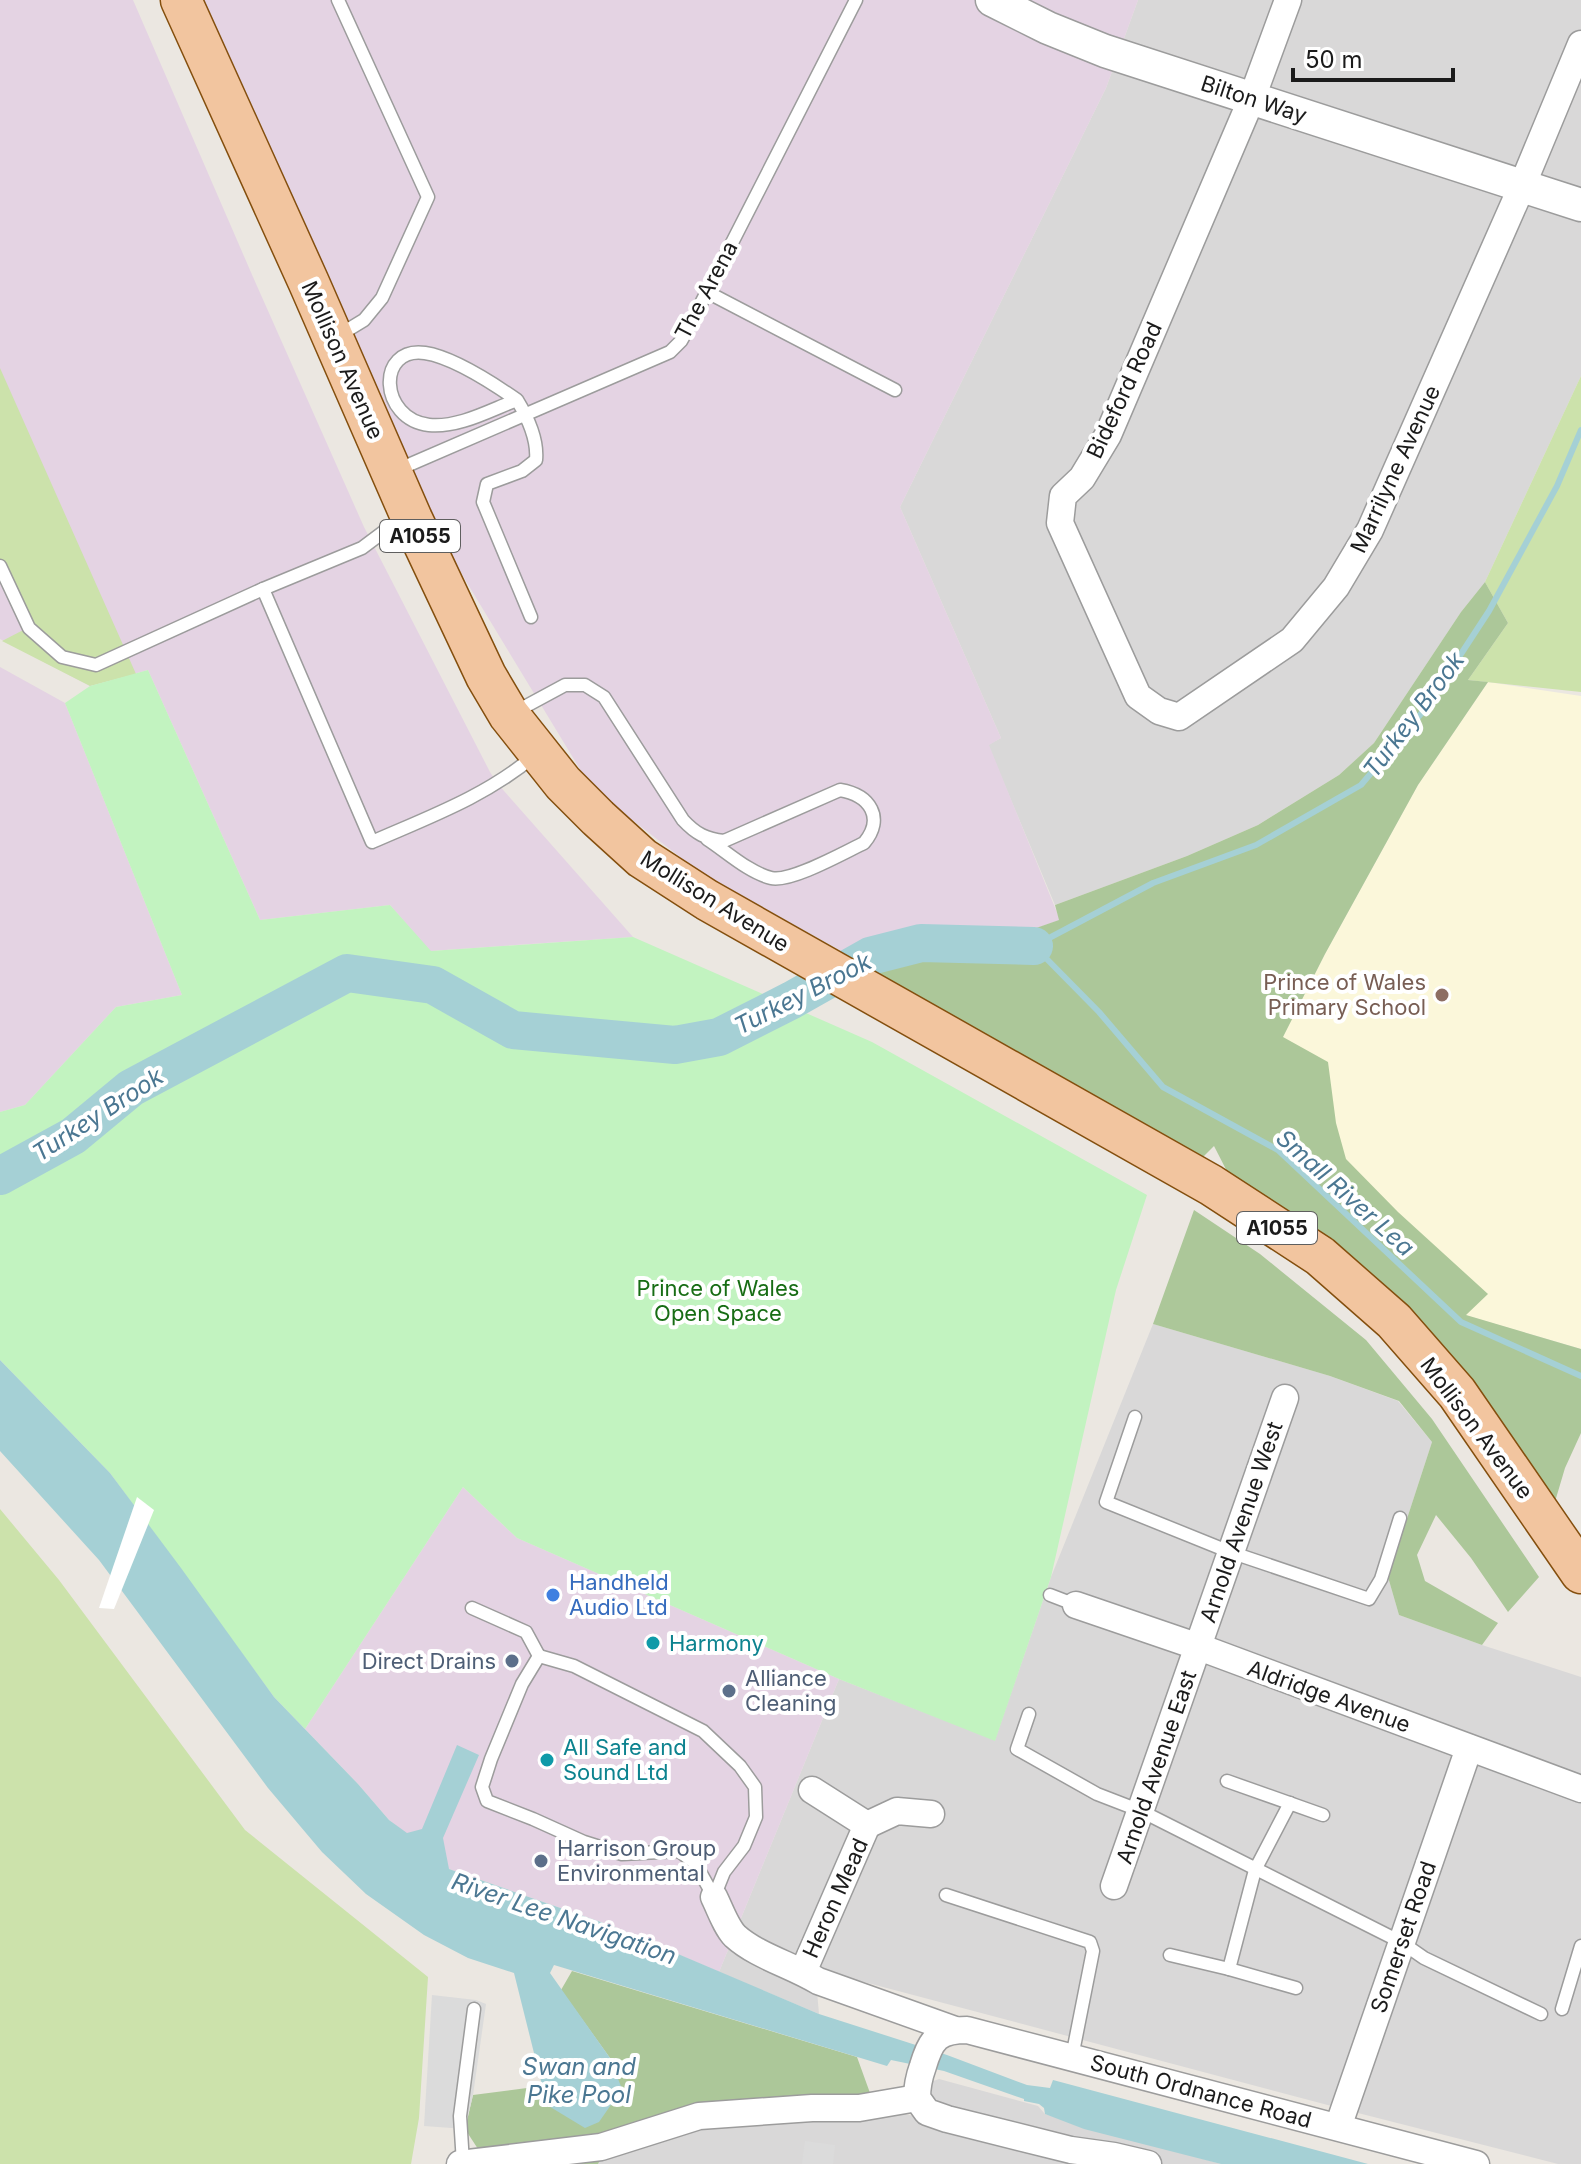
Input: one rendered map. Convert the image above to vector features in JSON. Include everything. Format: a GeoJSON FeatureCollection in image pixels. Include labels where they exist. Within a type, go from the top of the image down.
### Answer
{"type":"FeatureCollection","features":[{"type":"Feature","properties":{"kind":"main road","name":"Mollison Avenue"},"geometry":{"type":"LineString","coordinates":[[181,0],[412,519],[486,676],[509,715],[537,752],[589,809],[642,858],[707,900],[1211,1185],[1320,1256],[1394,1321],[1457,1393],[1581,1573]]}},
{"type":"Feature","properties":{"kind":"street","name":"Bilton Way"},"geometry":{"type":"LineString","coordinates":[[992,0],[1077,41],[1581,205]]}},
{"type":"Feature","properties":{"kind":"street","name":"Bideford Road"},"geometry":{"type":"LineString","coordinates":[[1159,711],[1138,696],[1060,523],[1063,496],[1082,478],[1108,435],[1252,98],[1288,0]]}},
{"type":"Feature","properties":{"kind":"street"},"geometry":{"type":"LineString","coordinates":[[1522,186],[1581,44]]}},
{"type":"Feature","properties":{"kind":"street","name":"Marrilyne Avenue"},"geometry":{"type":"LineString","coordinates":[[1159,711],[1179,717],[1292,640],[1336,587],[1370,530],[1522,186]]}},
{"type":"Feature","properties":{"kind":"street","name":"Arnold Avenue West"},"geometry":{"type":"LineString","coordinates":[[1199,1647],[1285,1398]]}},
{"type":"Feature","properties":{"kind":"street","name":"Aldridge Avenue"},"geometry":{"type":"LineString","coordinates":[[1076,1605],[1199,1647],[1581,1789]]}},
{"type":"Feature","properties":{"kind":"street","name":"Arnold Avenue East"},"geometry":{"type":"LineString","coordinates":[[1114,1886],[1199,1647]]}},
{"type":"Feature","properties":{"kind":"street","name":"Somerset Road"},"geometry":{"type":"LineString","coordinates":[[1338,2127],[1469,1748]]}},
{"type":"Feature","properties":{"kind":"street","name":"Heron Mead"},"geometry":{"type":"LineString","coordinates":[[812,1790],[867,1825]]}},
{"type":"Feature","properties":{"kind":"street","name":"Heron Mead"},"geometry":{"type":"LineString","coordinates":[[803,1972],[867,1825],[897,1811],[931,1814]]}},
{"type":"Feature","properties":{"kind":"street","name":"South Ordnance Road"},"geometry":{"type":"LineString","coordinates":[[714,1897],[733,1935],[764,1954],[818,1981],[955,2030],[981,2033],[1476,2164]]}},
{"type":"Feature","properties":{"kind":"street"},"geometry":{"type":"LineString","coordinates":[[955,2030],[938,2036],[929,2046],[919,2086],[927,2112],[1069,2157],[1114,2156],[1148,2164]]}},
{"type":"Feature","properties":{"kind":"street"},"geometry":{"type":"LineString","coordinates":[[461,2164],[601,2147],[699,2116],[859,2108],[919,2086]]}},
{"type":"Feature","properties":{"kind":"lane"},"geometry":{"type":"LineString","coordinates":[[333,338],[364,320],[382,298],[428,197],[338,0]]}},
{"type":"Feature","properties":{"kind":"lane","name":"The Arena"},"geometry":{"type":"LineString","coordinates":[[392,471],[670,352],[681,341],[856,0]]}},
{"type":"Feature","properties":{"kind":"lane"},"geometry":{"type":"LineString","coordinates":[[707,292],[895,390]]}},
{"type":"Feature","properties":{"kind":"lane"},"geometry":{"type":"LineString","coordinates":[[517,400],[450,425],[429,425],[410,417],[392,400],[389,388],[391,373],[400,359],[409,354],[423,352],[441,357],[484,378],[517,400],[526,415],[537,447],[536,460],[522,471],[487,484],[483,502],[531,617]]}},
{"type":"Feature","properties":{"kind":"lane"},"geometry":{"type":"LineString","coordinates":[[0,566],[29,628],[62,657],[96,665],[362,548],[386,530],[412,519]]}},
{"type":"Feature","properties":{"kind":"lane"},"geometry":{"type":"LineString","coordinates":[[263,589],[372,842],[475,797],[521,767],[537,752]]}},
{"type":"Feature","properties":{"kind":"lane"},"geometry":{"type":"LineString","coordinates":[[509,715],[565,685],[585,685],[604,697],[693,831],[760,874],[775,879],[789,877],[864,843],[872,834],[873,810],[854,792],[840,790],[724,841],[707,839]]}},
{"type":"Feature","properties":{"kind":"lane"},"geometry":{"type":"LineString","coordinates":[[1135,1417],[1106,1502],[1230,1552],[1369,1599],[1381,1579],[1400,1518]]}},
{"type":"Feature","properties":{"kind":"lane"},"geometry":{"type":"LineString","coordinates":[[1050,1595],[1076,1605]]}},
{"type":"Feature","properties":{"kind":"lane"},"geometry":{"type":"LineString","coordinates":[[472,1608],[526,1632],[539,1656],[574,1666],[703,1731],[740,1766],[755,1787],[756,1817],[744,1846],[724,1872],[714,1897]]}},
{"type":"Feature","properties":{"kind":"lane"},"geometry":{"type":"LineString","coordinates":[[539,1656],[522,1684],[491,1759],[482,1787],[487,1801],[584,1842],[622,1854],[679,1851],[695,1863],[714,1897]]}},
{"type":"Feature","properties":{"kind":"lane"},"geometry":{"type":"LineString","coordinates":[[1029,1714],[1017,1749],[1097,1794],[1141,1811],[1401,1942],[1424,1958],[1541,2014]]}},
{"type":"Feature","properties":{"kind":"lane"},"geometry":{"type":"LineString","coordinates":[[1227,1781],[1323,1815]]}},
{"type":"Feature","properties":{"kind":"lane"},"geometry":{"type":"LineString","coordinates":[[1229,1969],[1255,1870],[1290,1803]]}},
{"type":"Feature","properties":{"kind":"lane"},"geometry":{"type":"LineString","coordinates":[[946,1895],[1090,1942],[1093,1951],[1072,2057]]}},
{"type":"Feature","properties":{"kind":"lane"},"geometry":{"type":"LineString","coordinates":[[1562,2009],[1581,1946]]}},
{"type":"Feature","properties":{"kind":"lane"},"geometry":{"type":"LineString","coordinates":[[1170,1955],[1296,1988]]}},
{"type":"Feature","properties":{"kind":"lane"},"geometry":{"type":"LineString","coordinates":[[461,2164],[460,2116],[474,2009]]}},
{"type":"Feature","properties":{"kind":"shaded area"},"geometry":{"type":"Polygon","coordinates":[[[0,0],[133,0],[364,527],[490,772],[633,937],[430,951],[390,905],[260,920],[148,670],[90,686],[0,639],[0,0]]]}},
{"type":"Feature","properties":{"kind":"shaded area"},"geometry":{"type":"Polygon","coordinates":[[[201,0],[1138,0],[1106,88],[900,507],[1001,738],[989,745],[1060,920],[1013,936],[921,934],[876,940],[845,953],[701,873],[592,789],[421,507],[201,0]]]}},
{"type":"Feature","properties":{"kind":"shaded area"},"geometry":{"type":"Polygon","coordinates":[[[1138,0],[1581,0],[1581,376],[1485,582],[1461,612],[1374,743],[1339,775],[1258,825],[1187,856],[1055,905],[988,745],[1001,738],[900,507],[1106,88],[1138,0]]]}},
{"type":"Feature","properties":{"kind":"shaded area"},"geometry":{"type":"Polygon","coordinates":[[[0,667],[65,703],[182,995],[116,1007],[25,1105],[0,1112],[0,667]]]}},
{"type":"Feature","properties":{"kind":"shaded area","name":"Prince of Wales Primary School"},"geometry":{"type":"Polygon","coordinates":[[[1488,682],[1581,696],[1581,1349],[1465,1315],[1242,1117],[1325,954],[1418,785],[1488,682]]]}},
{"type":"Feature","properties":{"kind":"shaded area"},"geometry":{"type":"Polygon","coordinates":[[[1153,1324],[1330,1376],[1398,1401],[1432,1442],[1388,1577],[1399,1615],[1581,1677],[1581,2164],[1558,2164],[815,1969],[819,2014],[719,1972],[839,1679],[995,1740],[1051,1577],[1153,1324]]]}},
{"type":"Feature","properties":{"kind":"shaded area"},"geometry":{"type":"Polygon","coordinates":[[[463,1487],[517,1538],[839,1679],[719,1972],[612,1926],[449,1869],[389,1820],[305,1729],[463,1487]]]}},
{"type":"Feature","properties":{"kind":"shaded area"},"geometry":{"type":"Polygon","coordinates":[[[432,1995],[486,2004],[465,2129],[424,2126],[432,1995]]]}},
{"type":"Feature","properties":{"kind":"shaded area"},"geometry":{"type":"Polygon","coordinates":[[[939,2079],[1038,2106],[1045,2114],[1221,2164],[598,2164],[606,2149],[699,2125],[895,2112],[919,2117],[928,2083],[939,2079]]]}},
{"type":"Feature","properties":{"kind":"shaded area"},"geometry":{"type":"Polygon","coordinates":[[[805,2141],[835,2145],[833,2164],[802,2164],[805,2141]]]}},
{"type":"Feature","properties":{"kind":"green space"},"geometry":{"type":"Polygon","coordinates":[[[0,368],[136,674],[90,686],[2,641],[31,626],[0,559],[0,368]]]}},
{"type":"Feature","properties":{"kind":"green space"},"geometry":{"type":"Polygon","coordinates":[[[1581,376],[1581,692],[1468,680],[1508,623],[1485,582],[1581,376]]]}},
{"type":"Feature","properties":{"kind":"green space"},"geometry":{"type":"Polygon","coordinates":[[[1485,582],[1508,623],[1468,680],[1488,682],[1418,785],[1283,1037],[1328,1062],[1336,1123],[1346,1159],[1398,1212],[1488,1294],[1466,1315],[1581,1349],[1581,1433],[1565,1468],[1554,1505],[1380,1294],[1286,1209],[1234,1185],[1214,1146],[1194,1166],[845,953],[876,940],[921,934],[1013,936],[1059,920],[1055,905],[1187,856],[1258,825],[1339,775],[1374,743],[1461,612],[1485,582]]]}},
{"type":"Feature","properties":{"kind":"green space","name":"Prince of Wales Open Space"},"geometry":{"type":"Polygon","coordinates":[[[148,670],[260,920],[390,905],[431,951],[633,937],[872,1042],[1147,1195],[1116,1290],[1051,1577],[995,1741],[839,1679],[517,1538],[463,1487],[305,1729],[274,1697],[110,1473],[0,1360],[0,1112],[25,1105],[116,1007],[182,995],[65,703],[90,686],[148,670]]]}},
{"type":"Feature","properties":{"kind":"green space"},"geometry":{"type":"Polygon","coordinates":[[[1194,1210],[1260,1254],[1366,1340],[1432,1419],[1539,1577],[1508,1612],[1471,1558],[1436,1515],[1417,1555],[1425,1581],[1498,1623],[1482,1645],[1399,1615],[1388,1577],[1432,1442],[1399,1401],[1330,1376],[1153,1324],[1194,1210]]]}},
{"type":"Feature","properties":{"kind":"green space"},"geometry":{"type":"Polygon","coordinates":[[[0,1509],[59,1580],[245,1830],[428,1977],[419,2118],[411,2164],[0,2164],[0,1509]]]}},
{"type":"Feature","properties":{"kind":"green space"},"geometry":{"type":"Polygon","coordinates":[[[572,1971],[857,2057],[870,2093],[614,2135],[598,2164],[514,2164],[518,2154],[478,2149],[465,2129],[473,2095],[542,2086],[547,2105],[610,2058],[561,1990],[572,1971]]]}},
{"type":"Feature","properties":{"kind":"water"},"geometry":{"type":"Polygon","coordinates":[[[0,1360],[110,1473],[274,1697],[389,1820],[407,1833],[422,1829],[457,1745],[479,1755],[443,1838],[449,1869],[612,1926],[819,2014],[947,2055],[1027,2085],[1050,2088],[1053,2080],[1368,2164],[1221,2164],[1084,2129],[1045,2114],[1039,2104],[944,2071],[891,2060],[887,2066],[554,1965],[550,1973],[610,2058],[622,2089],[599,2122],[585,2128],[547,2105],[514,1973],[468,1958],[424,1935],[366,1894],[322,1852],[268,1788],[99,1560],[0,1451],[0,1360]]]}},
{"type":"Feature","properties":{"kind":"pier"},"geometry":{"type":"Polygon","coordinates":[[[137,1497],[154,1510],[114,1609],[99,1608],[137,1497]]]}},
{"type":"Feature","properties":{"kind":"waterway","name":"Turkey Brook"},"geometry":{"type":"LineString","coordinates":[[1581,430],[1557,486],[1489,611],[1425,709],[1361,785],[1256,845],[1153,883],[1034,946],[1099,1012],[1163,1087],[1278,1150],[1461,1322],[1581,1376]]}},
{"type":"Feature","properties":{"kind":"waterway","name":"Turkey Brook"},"geometry":{"type":"LineString","coordinates":[[0,1176],[73,1136],[131,1088],[347,973],[433,985],[513,1030],[675,1045],[719,1037],[870,956],[921,943],[1034,946]]}},
{"type":"Feature","properties":{"kind":"place","name":"Prince of Wales Primary School"},"geometry":{"type":"Point","coordinates":[1442,995]}},
{"type":"Feature","properties":{"kind":"place","name":"Handheld Audio Ltd"},"geometry":{"type":"Point","coordinates":[553,1595]}},
{"type":"Feature","properties":{"kind":"place","name":"Harmony"},"geometry":{"type":"Point","coordinates":[653,1643]}},
{"type":"Feature","properties":{"kind":"place","name":"Direct Drains"},"geometry":{"type":"Point","coordinates":[512,1661]}},
{"type":"Feature","properties":{"kind":"place","name":"Alliance Cleaning"},"geometry":{"type":"Point","coordinates":[729,1691]}},
{"type":"Feature","properties":{"kind":"place","name":"All Safe and Sound Ltd"},"geometry":{"type":"Point","coordinates":[547,1760]}},
{"type":"Feature","properties":{"kind":"place","name":"Harrison Group Environmental"},"geometry":{"type":"Point","coordinates":[541,1861]}},
{"type":"Feature","properties":{"kind":"water label","name":"Small River Lea"},"geometry":{"type":"Point","coordinates":[1345,1193]}},
{"type":"Feature","properties":{"kind":"water label","name":"River Lee Navigation"},"geometry":{"type":"Point","coordinates":[564,1919]}},
{"type":"Feature","properties":{"kind":"water label","name":"Swan and Pike Pool"},"geometry":{"type":"Point","coordinates":[579,2081]}}]}
